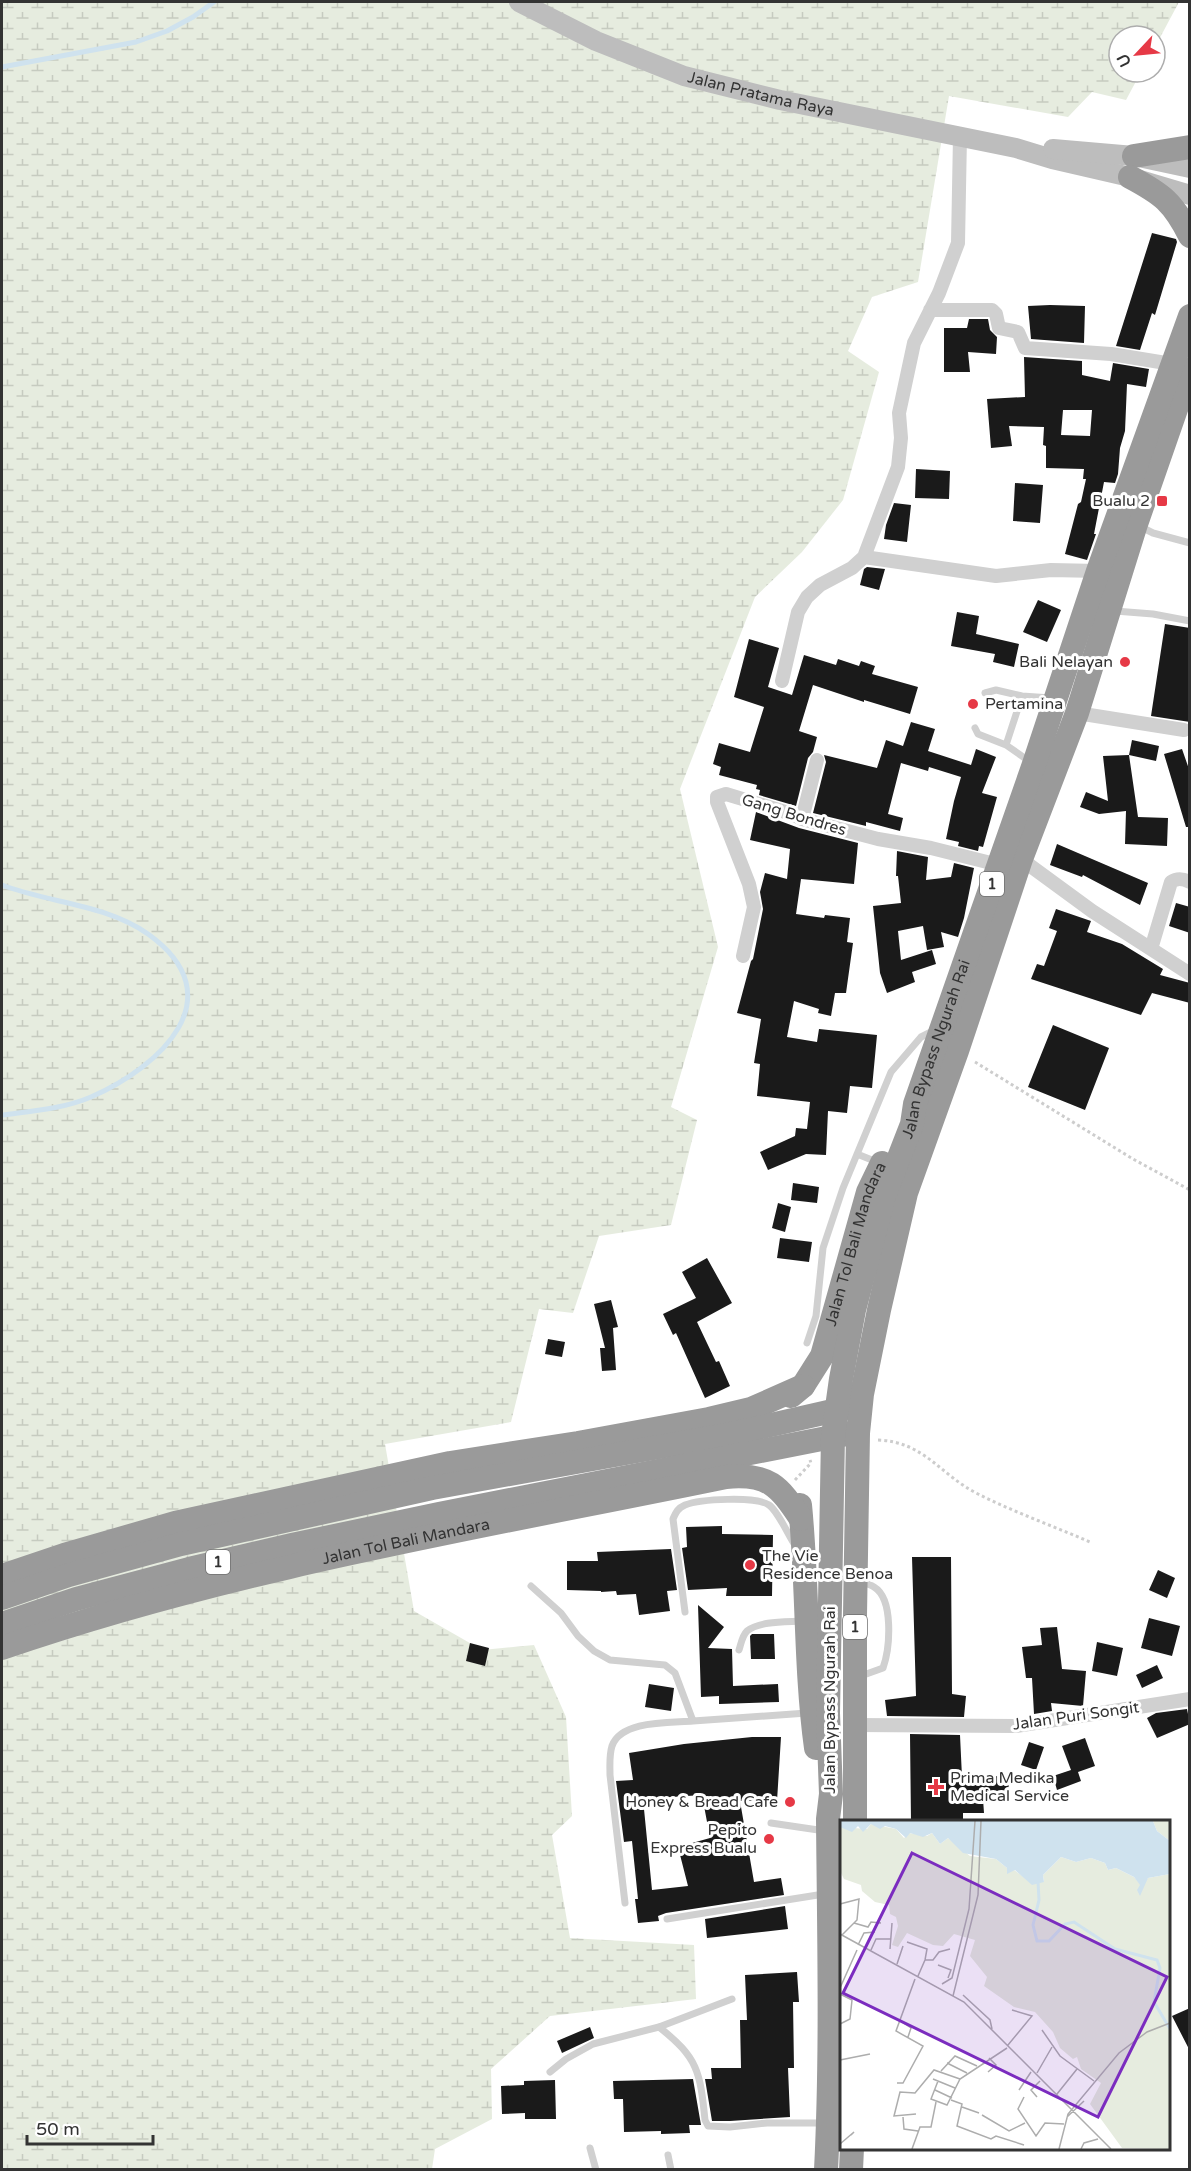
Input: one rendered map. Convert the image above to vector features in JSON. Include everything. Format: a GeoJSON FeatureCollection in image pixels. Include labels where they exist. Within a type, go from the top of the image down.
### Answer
{"type":"FeatureCollection","features":[{"type":"Feature","properties":{"kind":"highway"},"geometry":{"type":"LineString","coordinates":[[1190,147],[1132,166],[1171,204],[1180,215],[1190,236]]}},
{"type":"Feature","properties":{"kind":"highway","name":"Jalan Bypass Ngurah Rai"},"geometry":{"type":"LineString","coordinates":[[915,1104],[942,1026],[1019,866],[1034,764],[1098,571],[1181,367],[1190,316]]}},
{"type":"Feature","properties":{"kind":"highway","name":"Jalan Bypass Ngurah Rai"},"geometry":{"type":"LineString","coordinates":[[855,1820],[858,1436],[861,1404],[879,1310],[906,1193],[957,1051],[1019,866],[1077,713],[1136,524],[1184,402],[1181,367]]}},
{"type":"Feature","properties":{"kind":"highway","name":"Jalan Tol Bali Mandara"},"geometry":{"type":"LineString","coordinates":[[733,1445],[803,1386],[822,1356],[868,1192],[888,1166],[902,1121],[915,1104]]}},
{"type":"Feature","properties":{"kind":"highway","name":"Jalan Bypass Ngurah Rai"},"geometry":{"type":"LineString","coordinates":[[826,2169],[836,2022],[828,1825],[831,1794],[820,1713],[818,1557],[836,1411],[854,1310],[884,1196],[888,1166]]}},
{"type":"Feature","properties":{"kind":"highway","name":"Jalan Tol Bali Mandara"},"geometry":{"type":"LineString","coordinates":[[2,1598],[69,1575],[429,1478],[450,1462],[578,1443],[709,1419],[751,1409],[803,1386]]}},
{"type":"Feature","properties":{"kind":"highway","name":"Jalan Tol Bali Mandara"},"geometry":{"type":"LineString","coordinates":[[2,1648],[82,1620],[440,1527],[733,1445],[861,1404]]}},
{"type":"Feature","properties":{"kind":"highway","name":"Jalan Tol Bali Mandara"},"geometry":{"type":"LineString","coordinates":[[2,1576],[64,1555],[176,1524],[429,1478],[589,1459],[858,1436]]}},
{"type":"Feature","properties":{"kind":"highway","name":"Jalan Tol Bali Mandara"},"geometry":{"type":"LineString","coordinates":[[733,1445],[775,1468],[794,1482],[798,1491],[801,1519]]}},
{"type":"Feature","properties":{"kind":"highway","name":"1"},"geometry":{"type":"LineString","coordinates":[[450,1462],[589,1459]]}},
{"type":"Feature","properties":{"kind":"highway","name":"Jalan Tol Bali Mandara"},"geometry":{"type":"LineString","coordinates":[[2,1624],[76,1599],[189,1569],[737,1476],[758,1478],[777,1487],[783,1493],[801,1519],[818,1557]]}},
{"type":"Feature","properties":{"kind":"highway"},"geometry":{"type":"LineString","coordinates":[[851,2169],[852,2150]]}},
{"type":"Feature","properties":{"kind":"main road","name":"Jalan Pratama Raya"},"geometry":{"type":"LineString","coordinates":[[519,2],[596,41],[684,76],[780,100],[1016,148],[1052,159],[1190,168]]}},
{"type":"Feature","properties":{"kind":"main road","name":"Jalan Pratama Raya"},"geometry":{"type":"LineString","coordinates":[[1132,166],[1190,195]]}},
{"type":"Feature","properties":{"kind":"street"},"geometry":{"type":"LineString","coordinates":[[782,681],[798,612],[807,597],[820,585],[852,568],[864,556],[898,467],[901,438],[899,413],[914,343],[939,293],[958,243],[960,136]]}},
{"type":"Feature","properties":{"kind":"street"},"geometry":{"type":"LineString","coordinates":[[930,310],[992,310],[996,314],[999,328],[1018,332],[1025,348],[1111,354],[1181,367]]}},
{"type":"Feature","properties":{"kind":"street"},"geometry":{"type":"LineString","coordinates":[[864,556],[996,576],[1051,570],[1098,571]]}},
{"type":"Feature","properties":{"kind":"street"},"geometry":{"type":"LineString","coordinates":[[1077,713],[1184,730]]}},
{"type":"Feature","properties":{"kind":"street"},"geometry":{"type":"LineString","coordinates":[[802,819],[817,760]]}},
{"type":"Feature","properties":{"kind":"street","name":"Gang Bondres"},"geometry":{"type":"LineString","coordinates":[[743,956],[754,907],[749,884],[717,802],[717,797],[726,794],[802,819],[878,839],[1019,866],[1190,974]]}},
{"type":"Feature","properties":{"kind":"street"},"geometry":{"type":"LineString","coordinates":[[1151,949],[1171,882],[1176,879],[1190,882]]}},
{"type":"Feature","properties":{"kind":"street","name":"Jalan Puri Songit"},"geometry":{"type":"LineString","coordinates":[[854,1725],[1016,1726],[1190,1699]]}},
{"type":"Feature","properties":{"kind":"lane"},"geometry":{"type":"LineString","coordinates":[[1136,524],[1153,533],[1190,543]]}},
{"type":"Feature","properties":{"kind":"lane"},"geometry":{"type":"LineString","coordinates":[[1109,610],[1153,614],[1190,621]]}},
{"type":"Feature","properties":{"kind":"lane"},"geometry":{"type":"LineString","coordinates":[[985,693],[988,690],[996,690],[1022,696],[1056,698]]}},
{"type":"Feature","properties":{"kind":"lane"},"geometry":{"type":"LineString","coordinates":[[1006,745],[1022,696]]}},
{"type":"Feature","properties":{"kind":"lane"},"geometry":{"type":"LineString","coordinates":[[975,728],[978,734],[1006,745],[1034,764]]}},
{"type":"Feature","properties":{"kind":"lane"},"geometry":{"type":"LineString","coordinates":[[807,1343],[816,1316],[823,1248],[843,1188],[891,1072],[921,1036],[942,1026]]}},
{"type":"Feature","properties":{"kind":"lane"},"geometry":{"type":"LineString","coordinates":[[857,1154],[888,1166]]}},
{"type":"Feature","properties":{"kind":"lane"},"geometry":{"type":"LineString","coordinates":[[685,1612],[673,1519],[677,1510],[686,1505],[712,1501],[757,1500],[770,1506],[818,1557]]}},
{"type":"Feature","properties":{"kind":"lane"},"geometry":{"type":"LineString","coordinates":[[855,1678],[884,1668],[889,1628],[885,1602],[876,1587],[856,1580]]}},
{"type":"Feature","properties":{"kind":"lane"},"geometry":{"type":"LineString","coordinates":[[531,1586],[561,1613],[578,1636],[594,1651],[610,1660],[665,1665],[675,1673],[693,1721]]}},
{"type":"Feature","properties":{"kind":"lane"},"geometry":{"type":"LineString","coordinates":[[740,1650],[742,1639],[748,1631],[765,1625],[818,1621]]}},
{"type":"Feature","properties":{"kind":"lane"},"geometry":{"type":"LineString","coordinates":[[625,1903],[610,1775],[613,1745],[622,1732],[636,1726],[820,1713]]}},
{"type":"Feature","properties":{"kind":"lane"},"geometry":{"type":"LineString","coordinates":[[771,1823],[828,1825]]}},
{"type":"Feature","properties":{"kind":"lane"},"geometry":{"type":"LineString","coordinates":[[668,1919],[830,1893]]}},
{"type":"Feature","properties":{"kind":"lane"},"geometry":{"type":"LineString","coordinates":[[550,2072],[566,2059],[593,2044],[659,2027],[732,1999]]}},
{"type":"Feature","properties":{"kind":"lane"},"geometry":{"type":"LineString","coordinates":[[659,2027],[686,2051],[694,2062],[700,2078],[705,2120],[708,2126],[828,2123]]}},
{"type":"Feature","properties":{"kind":"lane"},"geometry":{"type":"LineString","coordinates":[[590,2148],[596,2169]]}},
{"type":"Feature","properties":{"kind":"lane"},"geometry":{"type":"LineString","coordinates":[[668,2155],[672,2169]]}},
{"type":"Feature","properties":{"kind":"path"},"geometry":{"type":"LineString","coordinates":[[957,1051],[1133,1159],[1190,1190]]}},
{"type":"Feature","properties":{"kind":"path"},"geometry":{"type":"LineString","coordinates":[[858,1436],[905,1444],[930,1458],[950,1476],[978,1494],[1090,1542]]}},
{"type":"Feature","properties":{"kind":"green space"},"geometry":{"type":"Polygon","coordinates":[[[2,2],[1179,2],[1167,24],[1107,24],[1107,84],[1135,84],[1126,100],[1092,92],[1068,117],[949,96],[918,282],[872,297],[848,351],[879,372],[843,500],[802,552],[755,597],[680,789],[718,947],[671,1107],[697,1120],[671,1225],[599,1236],[573,1313],[539,1309],[511,1422],[385,1444],[414,1611],[482,1650],[534,1645],[566,1717],[572,1816],[552,1835],[570,1938],[694,1945],[696,1999],[550,2016],[491,2069],[492,2119],[435,2149],[432,2169],[2,2170],[2,2]]]}},
{"type":"Feature","properties":{"kind":"building"},"geometry":{"type":"Polygon","coordinates":[[[1152,233],[1176,239],[1177,242],[1155,315],[1152,313],[1140,350],[1116,346],[1152,233]]]}},
{"type":"Feature","properties":{"kind":"building"},"geometry":{"type":"Polygon","coordinates":[[[1028,306],[1085,306],[1084,343],[1031,339],[1028,306]]]}},
{"type":"Feature","properties":{"kind":"building"},"geometry":{"type":"Polygon","coordinates":[[[969,319],[988,319],[990,330],[997,337],[996,354],[968,352],[970,372],[944,372],[944,328],[967,328],[969,319]]]}},
{"type":"Feature","properties":{"kind":"building"},"geometry":{"type":"Polygon","coordinates":[[[1024,357],[1082,361],[1082,375],[1110,381],[1113,363],[1149,369],[1146,387],[1127,384],[1125,431],[1120,448],[1118,474],[1115,483],[1104,482],[1094,534],[1096,534],[1087,560],[1065,554],[1078,504],[1081,502],[1086,479],[1083,479],[1084,469],[1046,468],[1046,446],[1043,445],[1044,427],[1009,426],[1012,446],[991,448],[987,399],[1025,397],[1024,357]],[[1063,410],[1061,435],[1090,436],[1092,410],[1063,410]]]}},
{"type":"Feature","properties":{"kind":"building"},"geometry":{"type":"Polygon","coordinates":[[[916,469],[950,471],[949,499],[915,498],[916,469]]]}},
{"type":"Feature","properties":{"kind":"building"},"geometry":{"type":"Polygon","coordinates":[[[1015,483],[1043,485],[1040,523],[1013,521],[1015,483]]]}},
{"type":"Feature","properties":{"kind":"building"},"geometry":{"type":"Polygon","coordinates":[[[894,503],[911,505],[907,542],[884,539],[886,525],[894,503]]]}},
{"type":"Feature","properties":{"kind":"building"},"geometry":{"type":"Polygon","coordinates":[[[867,567],[885,569],[879,590],[860,585],[864,569],[867,567]]]}},
{"type":"Feature","properties":{"kind":"building"},"geometry":{"type":"Polygon","coordinates":[[[1038,600],[1061,610],[1047,642],[1023,632],[1038,600]]]}},
{"type":"Feature","properties":{"kind":"building"},"geometry":{"type":"Polygon","coordinates":[[[957,612],[979,616],[976,634],[1019,644],[1014,667],[993,662],[995,654],[951,646],[957,612]]]}},
{"type":"Feature","properties":{"kind":"building"},"geometry":{"type":"Polygon","coordinates":[[[1165,624],[1190,628],[1190,722],[1151,716],[1165,624]]]}},
{"type":"Feature","properties":{"kind":"building"},"geometry":{"type":"Polygon","coordinates":[[[749,639],[779,648],[768,687],[792,695],[804,655],[836,665],[838,659],[859,666],[861,661],[875,666],[872,674],[918,687],[910,714],[813,685],[799,731],[817,737],[813,752],[808,758],[796,806],[759,795],[760,790],[756,789],[757,785],[719,775],[721,767],[713,764],[719,743],[750,752],[764,707],[734,697],[749,639]]]}},
{"type":"Feature","properties":{"kind":"building"},"geometry":{"type":"Polygon","coordinates":[[[911,722],[935,729],[928,751],[971,765],[976,749],[996,757],[982,793],[997,797],[983,847],[979,846],[978,851],[958,846],[959,842],[946,839],[961,777],[929,767],[928,771],[901,763],[888,814],[903,818],[900,831],[866,822],[866,826],[813,813],[826,762],[824,755],[877,768],[886,740],[903,746],[911,722]]]}},
{"type":"Feature","properties":{"kind":"building"},"geometry":{"type":"Polygon","coordinates":[[[1132,740],[1159,746],[1156,761],[1129,755],[1132,740]]]}},
{"type":"Feature","properties":{"kind":"building"},"geometry":{"type":"Polygon","coordinates":[[[1182,749],[1190,772],[1190,827],[1186,827],[1164,754],[1182,749]]]}},
{"type":"Feature","properties":{"kind":"building"},"geometry":{"type":"Polygon","coordinates":[[[1129,755],[1138,817],[1168,818],[1167,846],[1125,844],[1126,811],[1099,814],[1080,807],[1086,792],[1108,801],[1103,756],[1129,755]]]}},
{"type":"Feature","properties":{"kind":"building"},"geometry":{"type":"Polygon","coordinates":[[[756,812],[799,828],[858,843],[854,884],[801,879],[796,914],[824,918],[825,915],[850,918],[847,942],[853,943],[846,993],[835,993],[831,1016],[818,1013],[819,1009],[794,1001],[787,1037],[817,1042],[819,1029],[877,1035],[872,1088],[850,1086],[847,1113],[828,1111],[826,1155],[806,1154],[768,1170],[760,1152],[795,1136],[796,1128],[807,1129],[810,1102],[757,1096],[760,1064],[754,1063],[761,1019],[737,1013],[753,959],[763,909],[760,892],[765,873],[787,879],[790,849],[750,840],[756,812]]]}},
{"type":"Feature","properties":{"kind":"building"},"geometry":{"type":"Polygon","coordinates":[[[1057,844],[1148,883],[1140,905],[1083,875],[1082,877],[1050,865],[1057,844]]]}},
{"type":"Feature","properties":{"kind":"building"},"geometry":{"type":"Polygon","coordinates":[[[897,851],[928,857],[926,880],[951,877],[954,863],[974,868],[958,937],[941,932],[944,947],[927,950],[923,926],[898,931],[901,960],[932,950],[936,964],[912,972],[915,982],[887,993],[880,973],[873,906],[901,903],[898,876],[896,876],[897,851]]]}},
{"type":"Feature","properties":{"kind":"building"},"geometry":{"type":"Polygon","coordinates":[[[1176,903],[1190,907],[1190,933],[1169,926],[1176,903]]]}},
{"type":"Feature","properties":{"kind":"building"},"geometry":{"type":"Polygon","coordinates":[[[1056,909],[1091,921],[1087,932],[1122,944],[1163,969],[1160,975],[1190,983],[1190,1003],[1152,993],[1141,1015],[1031,979],[1037,964],[1044,966],[1057,931],[1049,928],[1056,909]]]}},
{"type":"Feature","properties":{"kind":"building"},"geometry":{"type":"Polygon","coordinates":[[[1053,1025],[1109,1048],[1085,1110],[1028,1087],[1053,1025]]]}},
{"type":"Feature","properties":{"kind":"building"},"geometry":{"type":"Polygon","coordinates":[[[793,1183],[819,1187],[817,1203],[791,1200],[793,1183]]]}},
{"type":"Feature","properties":{"kind":"building"},"geometry":{"type":"Polygon","coordinates":[[[778,1203],[791,1207],[785,1232],[772,1228],[778,1203]]]}},
{"type":"Feature","properties":{"kind":"building"},"geometry":{"type":"Polygon","coordinates":[[[780,1238],[812,1242],[809,1262],[777,1258],[780,1238]]]}},
{"type":"Feature","properties":{"kind":"building"},"geometry":{"type":"Polygon","coordinates":[[[707,1258],[732,1303],[697,1322],[730,1386],[705,1398],[676,1333],[673,1335],[663,1314],[696,1298],[682,1272],[707,1258]]]}},
{"type":"Feature","properties":{"kind":"building"},"geometry":{"type":"Polygon","coordinates":[[[611,1300],[618,1327],[613,1328],[616,1370],[602,1371],[600,1348],[605,1348],[594,1304],[611,1300]]]}},
{"type":"Feature","properties":{"kind":"building"},"geometry":{"type":"Polygon","coordinates":[[[548,1339],[565,1342],[562,1357],[545,1354],[548,1339]]]}},
{"type":"Feature","properties":{"kind":"building"},"geometry":{"type":"Polygon","coordinates":[[[722,1526],[722,1534],[773,1535],[772,1596],[726,1596],[727,1588],[688,1590],[682,1548],[687,1547],[686,1527],[722,1526]]]}},
{"type":"Feature","properties":{"kind":"building"},"geometry":{"type":"Polygon","coordinates":[[[671,1549],[677,1590],[667,1591],[670,1611],[639,1615],[636,1594],[617,1595],[616,1591],[567,1590],[567,1561],[598,1561],[597,1552],[671,1549]]]}},
{"type":"Feature","properties":{"kind":"building"},"geometry":{"type":"Polygon","coordinates":[[[912,1557],[951,1557],[952,1694],[966,1696],[964,1717],[887,1716],[885,1700],[916,1696],[912,1557]]]}},
{"type":"Feature","properties":{"kind":"building"},"geometry":{"type":"Polygon","coordinates":[[[1158,1570],[1175,1578],[1167,1598],[1149,1590],[1158,1570]]]}},
{"type":"Feature","properties":{"kind":"building"},"geometry":{"type":"Polygon","coordinates":[[[698,1605],[724,1627],[708,1648],[732,1649],[733,1686],[778,1684],[779,1702],[719,1704],[719,1696],[701,1697],[698,1605]]]}},
{"type":"Feature","properties":{"kind":"building"},"geometry":{"type":"Polygon","coordinates":[[[1149,1618],[1180,1626],[1172,1656],[1141,1648],[1149,1618]]]}},
{"type":"Feature","properties":{"kind":"building"},"geometry":{"type":"Polygon","coordinates":[[[1057,1627],[1062,1669],[1086,1671],[1083,1706],[1051,1703],[1052,1711],[1034,1714],[1032,1678],[1026,1678],[1022,1647],[1042,1645],[1040,1628],[1057,1627]]]}},
{"type":"Feature","properties":{"kind":"building"},"geometry":{"type":"Polygon","coordinates":[[[752,1634],[774,1634],[775,1659],[751,1659],[750,1636],[752,1634]]]}},
{"type":"Feature","properties":{"kind":"building"},"geometry":{"type":"Polygon","coordinates":[[[1097,1642],[1123,1648],[1117,1676],[1092,1671],[1097,1642]]]}},
{"type":"Feature","properties":{"kind":"building"},"geometry":{"type":"Polygon","coordinates":[[[470,1643],[489,1648],[485,1666],[466,1661],[470,1643]]]}},
{"type":"Feature","properties":{"kind":"building"},"geometry":{"type":"Polygon","coordinates":[[[1157,1665],[1163,1678],[1142,1688],[1136,1675],[1157,1665]]]}},
{"type":"Feature","properties":{"kind":"building"},"geometry":{"type":"Polygon","coordinates":[[[649,1684],[674,1688],[671,1711],[645,1707],[649,1684]]]}},
{"type":"Feature","properties":{"kind":"building"},"geometry":{"type":"Polygon","coordinates":[[[1187,1709],[1190,1724],[1157,1738],[1147,1718],[1156,1713],[1187,1709]]]}},
{"type":"Feature","properties":{"kind":"building","name":"Prima Medika Medical Service"},"geometry":{"type":"Polygon","coordinates":[[[910,1734],[960,1735],[962,1777],[1009,1776],[1008,1801],[983,1799],[984,1813],[963,1813],[963,1820],[911,1820],[910,1734]]]}},
{"type":"Feature","properties":{"kind":"building"},"geometry":{"type":"Polygon","coordinates":[[[752,1737],[781,1737],[777,1801],[740,1801],[754,1882],[781,1878],[784,1895],[666,1913],[658,1916],[659,1921],[638,1923],[632,1841],[624,1842],[616,1781],[633,1780],[629,1753],[684,1744],[752,1737]],[[702,1795],[643,1799],[652,1890],[688,1886],[678,1847],[710,1838],[702,1795]]]}},
{"type":"Feature","properties":{"kind":"building"},"geometry":{"type":"Polygon","coordinates":[[[1085,1738],[1095,1766],[1078,1772],[1081,1781],[1057,1790],[1053,1776],[1071,1770],[1062,1746],[1085,1738]]]}},
{"type":"Feature","properties":{"kind":"building"},"geometry":{"type":"Polygon","coordinates":[[[1029,1742],[1044,1747],[1036,1770],[1021,1765],[1029,1742]]]}},
{"type":"Feature","properties":{"kind":"building"},"geometry":{"type":"Polygon","coordinates":[[[785,1906],[788,1929],[707,1938],[705,1919],[785,1906]]]}},
{"type":"Feature","properties":{"kind":"building"},"geometry":{"type":"Polygon","coordinates":[[[797,1972],[799,2002],[793,2002],[794,2068],[788,2068],[790,2117],[712,2121],[705,2079],[712,2079],[711,2068],[741,2068],[740,2020],[747,2020],[745,1975],[797,1972]]]}},
{"type":"Feature","properties":{"kind":"building"},"geometry":{"type":"Polygon","coordinates":[[[1190,2008],[1190,2051],[1172,2016],[1190,2008]]]}},
{"type":"Feature","properties":{"kind":"building"},"geometry":{"type":"Polygon","coordinates":[[[590,2027],[594,2038],[562,2053],[557,2041],[590,2027]]]}},
{"type":"Feature","properties":{"kind":"building"},"geometry":{"type":"Polygon","coordinates":[[[693,2079],[701,2125],[689,2125],[690,2133],[624,2132],[623,2099],[614,2099],[613,2081],[693,2079]]]}},
{"type":"Feature","properties":{"kind":"building"},"geometry":{"type":"Polygon","coordinates":[[[555,2080],[556,2119],[525,2119],[525,2113],[502,2114],[501,2086],[524,2085],[524,2081],[555,2080]]]}},
{"type":"Feature","properties":{"kind":"waterway"},"geometry":{"type":"LineString","coordinates":[[2,67],[136,42],[167,31],[214,2]]}},
{"type":"Feature","properties":{"kind":"waterway"},"geometry":{"type":"LineString","coordinates":[[2,885],[114,916],[148,934],[174,958],[186,982],[187,1005],[178,1028],[163,1049],[117,1084],[91,1097],[69,1104],[2,1115]]}},
{"type":"Feature","properties":{"kind":"place","name":"Bualu 2"},"geometry":{"type":"Point","coordinates":[1162,501]}},
{"type":"Feature","properties":{"kind":"place","name":"Bali Nelayan"},"geometry":{"type":"Point","coordinates":[1125,662]}},
{"type":"Feature","properties":{"kind":"place","name":"Pertamina"},"geometry":{"type":"Point","coordinates":[973,704]}},
{"type":"Feature","properties":{"kind":"place","name":"The Vie Residence Benoa"},"geometry":{"type":"Point","coordinates":[750,1565]}},
{"type":"Feature","properties":{"kind":"place","name":"Prima Medika Medical Service"},"geometry":{"type":"Point","coordinates":[936,1787]}},
{"type":"Feature","properties":{"kind":"place","name":"Honey & Bread Cafe"},"geometry":{"type":"Point","coordinates":[790,1802]}},
{"type":"Feature","properties":{"kind":"place","name":"Pepito Express Bualu"},"geometry":{"type":"Point","coordinates":[769,1839]}}]}
